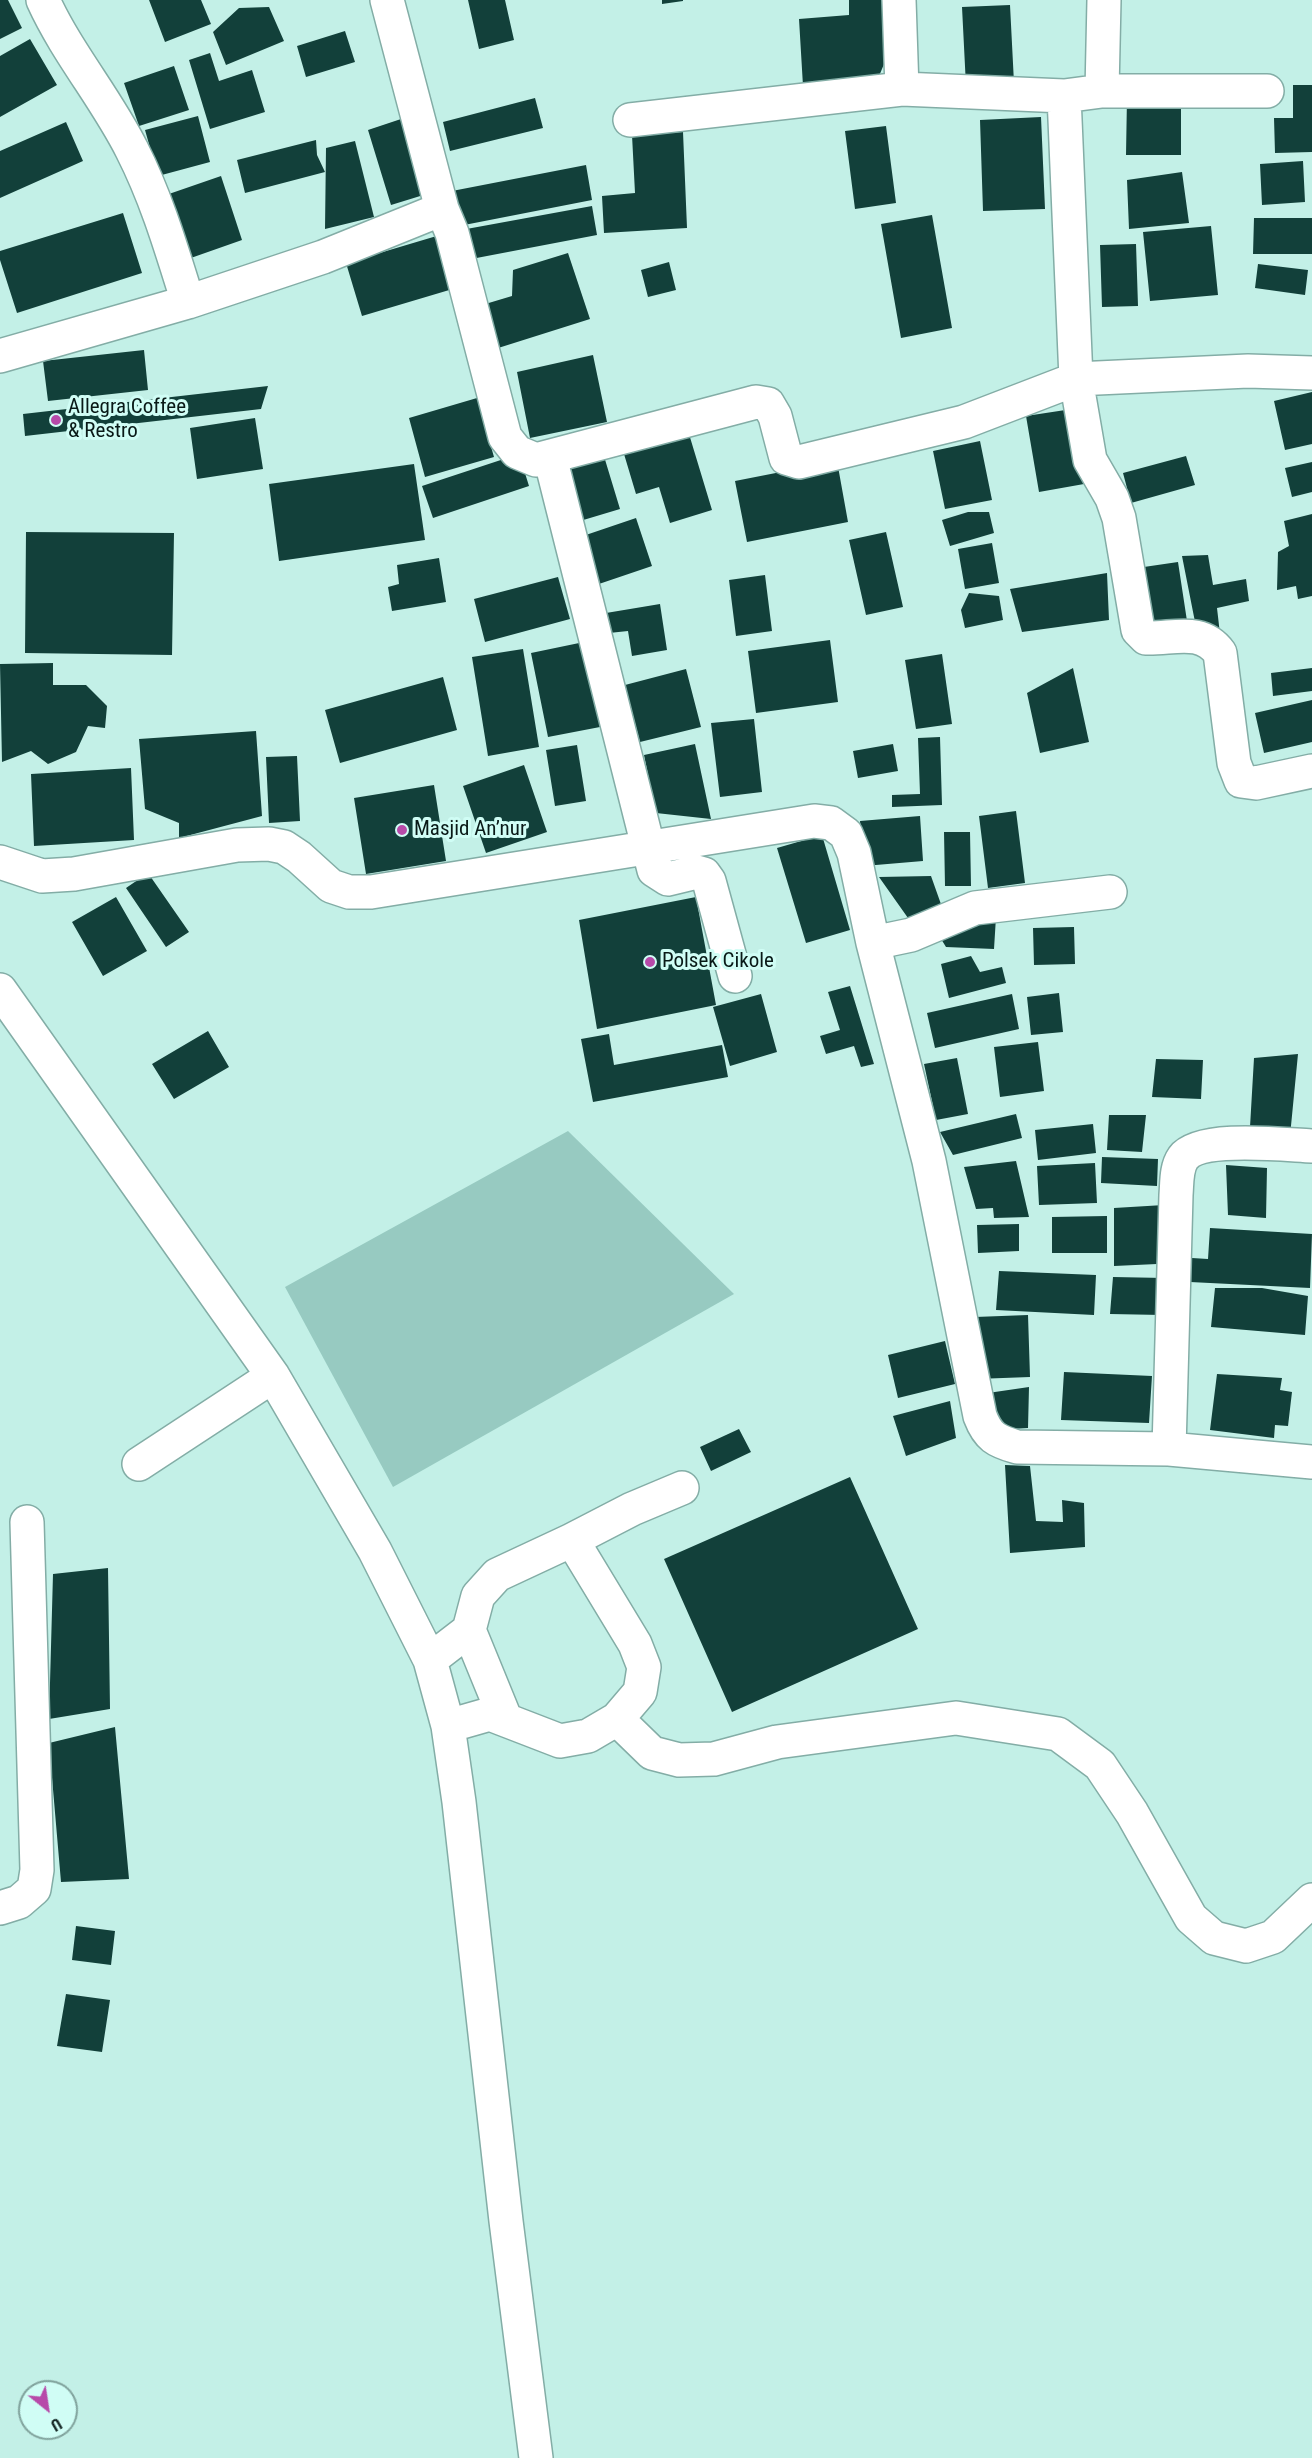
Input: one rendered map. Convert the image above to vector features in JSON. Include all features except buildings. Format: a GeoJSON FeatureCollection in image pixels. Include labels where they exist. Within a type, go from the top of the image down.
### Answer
{"type":"FeatureCollection","features":[{"type":"Feature","properties":{"kind":"street"},"geometry":{"type":"LineString","coordinates":[[43,0],[54,24],[132,150],[165,227],[188,302]]}},
{"type":"Feature","properties":{"kind":"street"},"geometry":{"type":"LineString","coordinates":[[387,0],[442,209],[452,233],[506,437],[517,452],[536,460],[748,404],[764,402],[768,404],[775,416],[786,458],[799,462],[964,422],[1076,379],[1248,371],[1312,373]]}},
{"type":"Feature","properties":{"kind":"street"},"geometry":{"type":"LineString","coordinates":[[900,0],[902,89]]}},
{"type":"Feature","properties":{"kind":"street"},"geometry":{"type":"LineString","coordinates":[[1102,91],[1104,0]]}},
{"type":"Feature","properties":{"kind":"street"},"geometry":{"type":"LineString","coordinates":[[630,120],[902,89],[1064,96],[1102,91],[1267,91]]}},
{"type":"Feature","properties":{"kind":"street"},"geometry":{"type":"LineString","coordinates":[[1064,96],[1076,379],[1090,460],[1112,498],[1119,518],[1135,619],[1141,635],[1152,638],[1195,635],[1214,644],[1220,654],[1234,763],[1241,781],[1256,783],[1312,771]]}},
{"type":"Feature","properties":{"kind":"street"},"geometry":{"type":"LineString","coordinates":[[0,356],[188,302],[323,257],[442,209]]}},
{"type":"Feature","properties":{"kind":"street"},"geometry":{"type":"LineString","coordinates":[[550,457],[651,849],[654,870],[668,879],[697,872],[704,874],[709,881],[735,976]]}},
{"type":"Feature","properties":{"kind":"street"},"geometry":{"type":"LineString","coordinates":[[0,862],[42,876],[74,874],[237,845],[269,844],[284,847],[331,886],[350,892],[371,892],[651,849],[813,821],[831,823],[846,834],[854,853],[873,943],[929,1161],[980,1416],[986,1432],[995,1441],[1017,1448],[1169,1449],[1312,1462]]}},
{"type":"Feature","properties":{"kind":"street"},"geometry":{"type":"LineString","coordinates":[[873,943],[911,935],[975,908],[1110,892]]}},
{"type":"Feature","properties":{"kind":"street"},"geometry":{"type":"LineString","coordinates":[[0,990],[273,1376],[375,1551],[430,1660],[448,1726],[536,2458]]}},
{"type":"Feature","properties":{"kind":"street"},"geometry":{"type":"LineString","coordinates":[[1169,1449],[1177,1173],[1184,1157],[1199,1147],[1227,1144],[1312,1146]]}},
{"type":"Feature","properties":{"kind":"street"},"geometry":{"type":"LineString","coordinates":[[138,1464],[273,1376]]}},
{"type":"Feature","properties":{"kind":"street"},"geometry":{"type":"LineString","coordinates":[[505,1718],[469,1630],[478,1596],[497,1575],[632,1509],[682,1488]]}},
{"type":"Feature","properties":{"kind":"street"},"geometry":{"type":"LineString","coordinates":[[0,1908],[20,1902],[34,1889],[37,1870],[27,1522]]}},
{"type":"Feature","properties":{"kind":"street"},"geometry":{"type":"LineString","coordinates":[[448,1726],[490,1714],[560,1741],[588,1736],[617,1719],[640,1692],[644,1667],[635,1644],[572,1540]]}},
{"type":"Feature","properties":{"kind":"street"},"geometry":{"type":"LineString","coordinates":[[430,1660],[469,1630]]}},
{"type":"Feature","properties":{"kind":"street"},"geometry":{"type":"LineString","coordinates":[[617,1719],[652,1753],[679,1760],[714,1759],[777,1742],[956,1718],[1058,1734],[1100,1766],[1132,1813],[1191,1918],[1214,1938],[1246,1946],[1273,1937],[1312,1900]]}},
{"type":"Feature","properties":{"kind":"shaded area"},"geometry":{"type":"Polygon","coordinates":[[[568,1131],[734,1294],[393,1487],[285,1287],[568,1131]]]}},
{"type":"Feature","properties":{"kind":"place","name":"Allegra Coffee & Restro"},"geometry":{"type":"Point","coordinates":[56,420]}},
{"type":"Feature","properties":{"kind":"place","name":"Masjid An’nur"},"geometry":{"type":"Point","coordinates":[402,830]}},
{"type":"Feature","properties":{"kind":"place","name":"Polsek Cikole"},"geometry":{"type":"Point","coordinates":[650,962]}}]}
